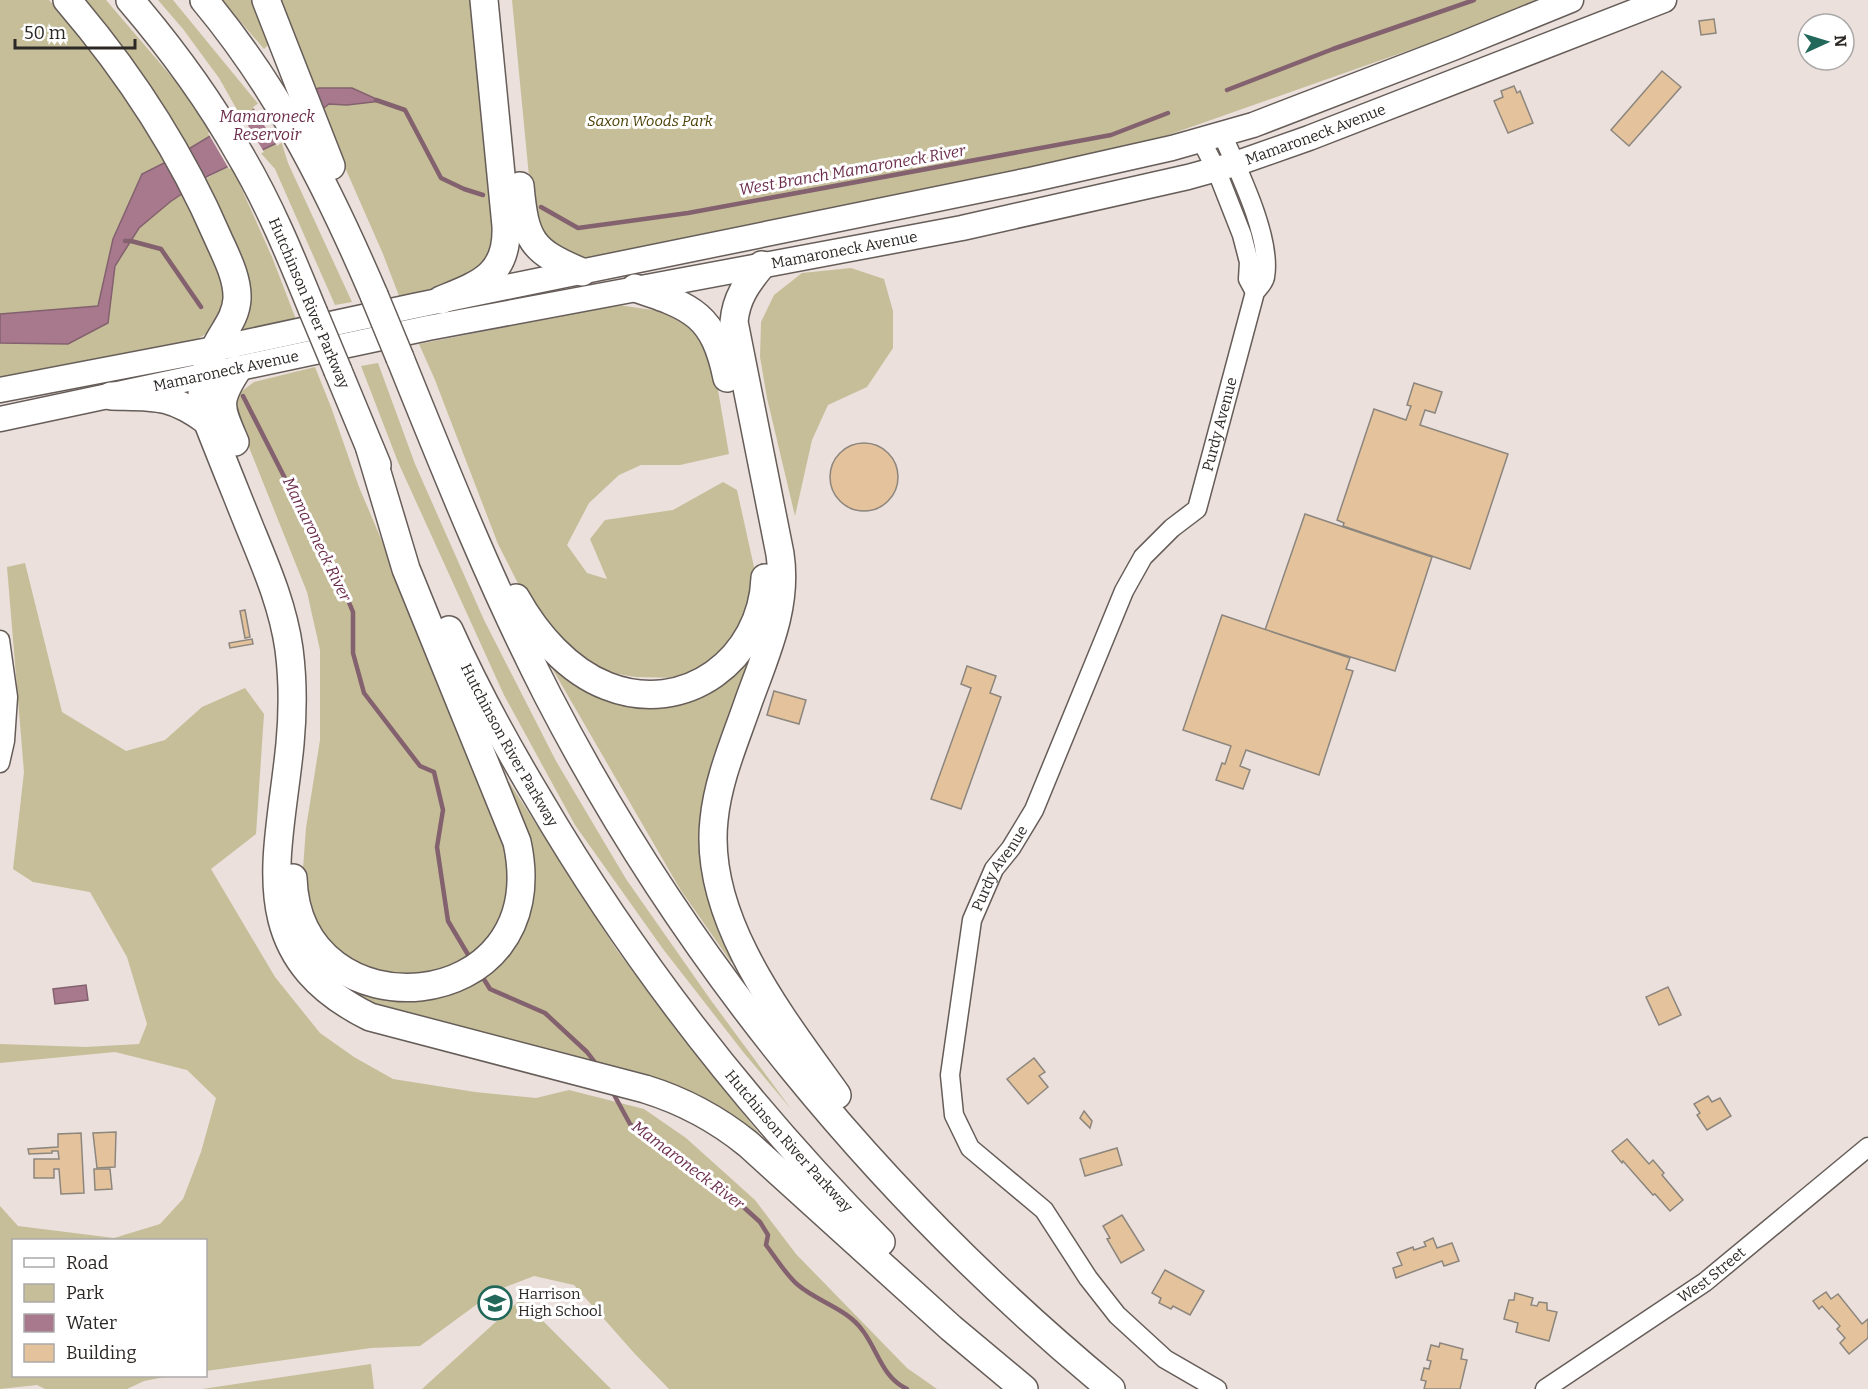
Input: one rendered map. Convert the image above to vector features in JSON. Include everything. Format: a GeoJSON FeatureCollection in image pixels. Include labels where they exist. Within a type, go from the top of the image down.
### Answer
{"type":"FeatureCollection","features":[{"type":"Feature","properties":{"kind":"highway"},"geometry":{"type":"LineString","coordinates":[[67,0],[114,59],[156,120],[201,200],[224,251],[237,290],[233,316],[214,349],[201,401],[269,576],[289,648],[292,688],[291,725],[275,869],[279,910],[292,947],[307,969],[326,989],[346,1004],[370,1017],[645,1089],[691,1105],[712,1117],[736,1135],[951,1328],[1024,1389]]}},
{"type":"Feature","properties":{"kind":"highway","name":"Hutchinson River Parkway"},"geometry":{"type":"LineString","coordinates":[[130,0],[198,87],[253,177],[313,311],[428,584],[482,699],[519,768],[564,843],[641,960],[731,1076],[799,1155],[841,1201],[946,1304],[1041,1389]]}},
{"type":"Feature","properties":{"kind":"highway"},"geometry":{"type":"LineString","coordinates":[[204,0],[254,64],[284,111],[317,152]]}},
{"type":"Feature","properties":{"kind":"highway"},"geometry":{"type":"LineString","coordinates":[[266,0],[288,54],[317,152],[452,486],[540,680],[592,776],[652,876],[690,934],[756,1024],[838,1122],[920,1214],[1016,1307],[1111,1389]]}},
{"type":"Feature","properties":{"kind":"highway"},"geometry":{"type":"LineString","coordinates":[[441,300],[487,278],[501,261],[505,248],[506,226],[484,0]]}},
{"type":"Feature","properties":{"kind":"highway"},"geometry":{"type":"LineString","coordinates":[[502,0],[526,229],[533,243],[545,255],[582,272]]}},
{"type":"Feature","properties":{"kind":"highway"},"geometry":{"type":"LineString","coordinates":[[762,265],[741,294],[734,322],[780,554],[782,594],[773,634],[719,788],[713,837],[715,867],[721,899],[730,922],[765,988],[804,1049],[920,1214]]}},
{"type":"Feature","properties":{"kind":"highway"},"geometry":{"type":"LineString","coordinates":[[452,486],[532,623],[557,652],[595,681],[608,687],[634,693],[660,694],[701,682],[732,660],[748,639],[758,619],[763,600],[765,576],[721,353],[712,333],[688,309],[665,298],[634,288]]}},
{"type":"Feature","properties":{"kind":"highway"},"geometry":{"type":"LineString","coordinates":[[238,369],[223,394],[222,408],[282,558],[300,616],[307,652],[310,689],[309,728],[293,868],[294,890],[299,911],[309,932],[323,952],[357,977],[398,988],[429,987],[450,982],[479,965],[501,940],[516,913],[521,888],[521,865],[517,842],[406,569],[370,449]]}},
{"type":"Feature","properties":{"kind":"highway"},"geometry":{"type":"LineString","coordinates":[[111,396],[158,397],[173,400],[207,421]]}},
{"type":"Feature","properties":{"kind":"main road","name":"Mamaroneck Avenue"},"geometry":{"type":"LineString","coordinates":[[0,390],[214,349],[441,300],[1030,180],[1211,137],[1253,125],[1571,0]]}},
{"type":"Feature","properties":{"kind":"main road","name":"Mamaroneck Avenue"},"geometry":{"type":"LineString","coordinates":[[0,419],[437,326],[973,225],[1225,167],[1309,138],[1664,0]]}},
{"type":"Feature","properties":{"kind":"street","name":"Purdy Avenue"},"geometry":{"type":"LineString","coordinates":[[1211,137],[1225,167],[1249,262],[1248,279],[1255,292],[1197,509],[1172,528],[1143,557],[1124,591],[1034,810],[1011,848],[994,869],[978,904],[972,920],[951,1075],[954,1115],[970,1148],[1044,1210],[1088,1278],[1117,1315],[1165,1359],[1217,1389]]}},
{"type":"Feature","properties":{"kind":"street"},"geometry":{"type":"LineString","coordinates":[[0,639],[8,697],[5,741],[0,763]]}},
{"type":"Feature","properties":{"kind":"street","name":"West Street"},"geometry":{"type":"LineString","coordinates":[[1545,1389],[1705,1282],[1868,1146]]}},
{"type":"Feature","properties":{"kind":"green space"},"geometry":{"type":"Polygon","coordinates":[[[0,0],[49,0],[104,58],[172,159],[159,165],[178,196],[189,189],[226,292],[218,326],[193,342],[0,379],[0,0]]]}},
{"type":"Feature","properties":{"kind":"green space"},"geometry":{"type":"Polygon","coordinates":[[[74,0],[106,0],[218,131],[181,153],[74,0]]]}},
{"type":"Feature","properties":{"kind":"green space"},"geometry":{"type":"Polygon","coordinates":[[[158,0],[173,0],[260,106],[241,117],[219,78],[183,29],[158,0]]]}},
{"type":"Feature","properties":{"kind":"green space"},"geometry":{"type":"Polygon","coordinates":[[[222,0],[254,0],[269,44],[264,49],[222,0]]]}},
{"type":"Feature","properties":{"kind":"green space"},"geometry":{"type":"Polygon","coordinates":[[[277,0],[472,0],[496,241],[478,269],[468,277],[444,288],[399,296],[277,0]]]}},
{"type":"Feature","properties":{"kind":"green space","name":"Saxon Woods Park"},"geometry":{"type":"Polygon","coordinates":[[[512,0],[1544,0],[1157,139],[1040,167],[543,267],[533,218],[512,0]]]}},
{"type":"Feature","properties":{"kind":"green space"},"geometry":{"type":"Polygon","coordinates":[[[281,141],[288,163],[352,302],[335,305],[275,169],[259,151],[281,141]]]}},
{"type":"Feature","properties":{"kind":"green space"},"geometry":{"type":"Polygon","coordinates":[[[231,165],[272,257],[297,322],[238,331],[196,184],[231,165]]]}},
{"type":"Feature","properties":{"kind":"green space"},"geometry":{"type":"Polygon","coordinates":[[[851,268],[884,279],[893,311],[893,348],[867,387],[828,405],[812,440],[795,516],[767,398],[760,357],[761,322],[774,295],[802,273],[851,268]]]}},
{"type":"Feature","properties":{"kind":"green space"},"geometry":{"type":"Polygon","coordinates":[[[618,305],[660,311],[697,331],[713,361],[729,454],[680,465],[641,465],[619,475],[589,503],[567,545],[587,573],[607,579],[590,539],[605,520],[673,510],[723,482],[737,490],[754,567],[755,599],[741,634],[710,665],[682,678],[635,677],[607,672],[571,652],[527,601],[498,544],[419,344],[618,305]]]}},
{"type":"Feature","properties":{"kind":"green space"},"geometry":{"type":"Polygon","coordinates":[[[378,363],[415,464],[484,620],[556,761],[626,879],[791,1109],[663,949],[575,825],[504,695],[398,462],[361,366],[378,363]]]}},
{"type":"Feature","properties":{"kind":"green space"},"geometry":{"type":"Polygon","coordinates":[[[315,367],[359,487],[493,803],[511,858],[507,910],[493,935],[463,964],[414,979],[370,971],[333,949],[312,918],[302,882],[306,828],[320,740],[320,650],[307,592],[234,410],[238,394],[254,382],[315,367]]]}},
{"type":"Feature","properties":{"kind":"green space"},"geometry":{"type":"Polygon","coordinates":[[[25,563],[62,712],[126,751],[165,740],[202,707],[245,688],[264,714],[256,834],[211,869],[275,977],[320,1033],[354,1057],[393,1079],[475,1092],[536,1098],[569,1090],[644,1109],[686,1138],[755,1200],[796,1254],[907,1368],[937,1389],[669,1389],[574,1285],[534,1276],[495,1291],[420,1346],[371,1348],[207,1371],[207,1239],[12,1239],[12,1377],[165,1377],[144,1381],[127,1389],[45,1389],[37,1385],[0,1389],[0,1206],[18,1226],[114,1238],[160,1224],[183,1199],[201,1152],[216,1098],[187,1070],[115,1052],[0,1063],[0,1044],[86,1047],[139,1044],[147,1024],[127,957],[90,892],[33,882],[13,869],[24,772],[7,567],[25,563]]]}},
{"type":"Feature","properties":{"kind":"green space"},"geometry":{"type":"Polygon","coordinates":[[[752,650],[759,654],[715,771],[742,963],[731,962],[680,889],[549,663],[621,700],[752,650]]]}},
{"type":"Feature","properties":{"kind":"green space"},"geometry":{"type":"Polygon","coordinates":[[[509,782],[616,949],[685,1041],[765,1141],[762,1145],[726,1112],[406,1019],[327,983],[307,947],[399,996],[510,946],[503,784],[509,782]]]}},
{"type":"Feature","properties":{"kind":"green space"},"geometry":{"type":"Polygon","coordinates":[[[521,1299],[611,1389],[422,1389],[521,1299]]]}},
{"type":"Feature","properties":{"kind":"green space"},"geometry":{"type":"Polygon","coordinates":[[[371,1364],[374,1389],[202,1389],[371,1364]]]}},
{"type":"Feature","properties":{"kind":"water","name":"Mamaroneck Reservoir"},"geometry":{"type":"Polygon","coordinates":[[[319,88],[352,88],[381,101],[347,105],[329,104],[281,141],[208,176],[170,202],[139,228],[115,266],[108,323],[68,344],[0,343],[0,314],[98,306],[113,239],[142,174],[172,159],[260,106],[319,88]]]}},
{"type":"Feature","properties":{"kind":"water"},"geometry":{"type":"Polygon","coordinates":[[[86,985],[88,1000],[55,1004],[53,989],[86,985]]]}},
{"type":"Feature","properties":{"kind":"pier"},"geometry":{"type":"Polygon","coordinates":[[[312,87],[322,112],[277,146],[253,107],[259,103],[312,87]]]}},
{"type":"Feature","properties":{"kind":"pier"},"geometry":{"type":"Polygon","coordinates":[[[241,114],[264,152],[229,169],[208,133],[241,114]]]}},
{"type":"Feature","properties":{"kind":"building"},"geometry":{"type":"Polygon","coordinates":[[[1714,19],[1716,33],[1701,35],[1699,21],[1714,19]]]}},
{"type":"Feature","properties":{"kind":"building"},"geometry":{"type":"Polygon","coordinates":[[[1662,71],[1681,87],[1629,146],[1611,130],[1662,71]]]}},
{"type":"Feature","properties":{"kind":"building"},"geometry":{"type":"Polygon","coordinates":[[[1514,86],[1517,93],[1520,91],[1533,123],[1508,133],[1494,101],[1503,97],[1501,91],[1514,86]]]}},
{"type":"Feature","properties":{"kind":"building"},"geometry":{"type":"Polygon","coordinates":[[[1414,383],[1442,392],[1435,413],[1425,410],[1420,425],[1508,454],[1470,569],[1343,526],[1344,523],[1337,520],[1374,409],[1406,420],[1411,406],[1407,405],[1414,383]]]}},
{"type":"Feature","properties":{"kind":"building"},"geometry":{"type":"Polygon","coordinates":[[[857,443],[871,443],[883,448],[893,458],[898,477],[893,496],[883,506],[871,511],[857,511],[845,506],[835,496],[830,484],[830,470],[835,458],[845,448],[857,443]]]}},
{"type":"Feature","properties":{"kind":"building"},"geometry":{"type":"Polygon","coordinates":[[[1305,514],[1432,557],[1395,671],[1265,630],[1305,514]]]}},
{"type":"Feature","properties":{"kind":"building"},"geometry":{"type":"Polygon","coordinates":[[[245,610],[250,637],[245,638],[240,611],[245,610]]]}},
{"type":"Feature","properties":{"kind":"building"},"geometry":{"type":"Polygon","coordinates":[[[1222,615],[1350,658],[1346,669],[1353,671],[1319,775],[1246,750],[1240,766],[1250,770],[1243,789],[1216,780],[1231,746],[1183,730],[1222,615]]]}},
{"type":"Feature","properties":{"kind":"building"},"geometry":{"type":"Polygon","coordinates":[[[252,639],[253,644],[230,648],[229,643],[252,639]]]}},
{"type":"Feature","properties":{"kind":"building"},"geometry":{"type":"Polygon","coordinates":[[[967,666],[996,676],[990,693],[1001,697],[961,809],[931,799],[971,688],[961,684],[967,666]]]}},
{"type":"Feature","properties":{"kind":"building"},"geometry":{"type":"Polygon","coordinates":[[[774,691],[806,700],[799,724],[767,715],[774,691]]]}},
{"type":"Feature","properties":{"kind":"building"},"geometry":{"type":"Polygon","coordinates":[[[1668,987],[1681,1015],[1659,1025],[1646,997],[1668,987]]]}},
{"type":"Feature","properties":{"kind":"building"},"geometry":{"type":"Polygon","coordinates":[[[1034,1058],[1045,1072],[1039,1076],[1048,1087],[1028,1104],[1007,1079],[1034,1058]]]}},
{"type":"Feature","properties":{"kind":"building"},"geometry":{"type":"Polygon","coordinates":[[[1708,1096],[1712,1102],[1720,1098],[1731,1116],[1707,1130],[1697,1115],[1700,1113],[1694,1104],[1708,1096]]]}},
{"type":"Feature","properties":{"kind":"building"},"geometry":{"type":"Polygon","coordinates":[[[1084,1111],[1092,1121],[1090,1128],[1080,1118],[1084,1111]]]}},
{"type":"Feature","properties":{"kind":"building"},"geometry":{"type":"Polygon","coordinates":[[[116,1132],[115,1167],[97,1168],[93,1133],[116,1132]]]}},
{"type":"Feature","properties":{"kind":"building"},"geometry":{"type":"Polygon","coordinates":[[[81,1133],[84,1193],[61,1194],[59,1169],[54,1169],[54,1178],[34,1178],[34,1159],[59,1159],[58,1151],[29,1154],[28,1149],[58,1147],[58,1134],[81,1133]]]}},
{"type":"Feature","properties":{"kind":"building"},"geometry":{"type":"Polygon","coordinates":[[[1627,1139],[1649,1164],[1653,1160],[1683,1200],[1670,1211],[1612,1151],[1627,1139]]]}},
{"type":"Feature","properties":{"kind":"building"},"geometry":{"type":"Polygon","coordinates":[[[1117,1148],[1122,1165],[1085,1176],[1080,1159],[1117,1148]]]}},
{"type":"Feature","properties":{"kind":"building"},"geometry":{"type":"Polygon","coordinates":[[[94,1169],[110,1169],[112,1189],[95,1190],[94,1169]]]}},
{"type":"Feature","properties":{"kind":"building"},"geometry":{"type":"Polygon","coordinates":[[[1122,1215],[1144,1250],[1121,1263],[1107,1239],[1110,1238],[1103,1226],[1122,1215]]]}},
{"type":"Feature","properties":{"kind":"building"},"geometry":{"type":"Polygon","coordinates":[[[1433,1238],[1437,1248],[1452,1243],[1459,1261],[1444,1266],[1442,1261],[1396,1278],[1393,1268],[1402,1265],[1397,1253],[1413,1247],[1414,1250],[1426,1246],[1424,1242],[1433,1238]]]}},
{"type":"Feature","properties":{"kind":"building"},"geometry":{"type":"Polygon","coordinates":[[[1165,1270],[1204,1291],[1190,1315],[1173,1306],[1171,1309],[1159,1303],[1161,1298],[1152,1293],[1165,1270]]]}},
{"type":"Feature","properties":{"kind":"building"},"geometry":{"type":"Polygon","coordinates":[[[1826,1292],[1831,1299],[1838,1294],[1862,1324],[1868,1319],[1868,1338],[1849,1354],[1840,1343],[1845,1338],[1837,1329],[1840,1326],[1822,1306],[1819,1309],[1813,1301],[1826,1292]]]}},
{"type":"Feature","properties":{"kind":"building"},"geometry":{"type":"Polygon","coordinates":[[[1515,1293],[1533,1298],[1531,1305],[1537,1306],[1539,1302],[1547,1303],[1547,1310],[1557,1312],[1549,1341],[1516,1332],[1518,1323],[1504,1319],[1509,1300],[1514,1300],[1515,1293]]]}},
{"type":"Feature","properties":{"kind":"building"},"geometry":{"type":"Polygon","coordinates":[[[503,1295],[509,1309],[502,1312],[495,1299],[503,1295]]]}},
{"type":"Feature","properties":{"kind":"building"},"geometry":{"type":"Polygon","coordinates":[[[1440,1343],[1463,1349],[1461,1359],[1467,1360],[1460,1389],[1424,1389],[1426,1381],[1421,1380],[1424,1368],[1429,1369],[1431,1361],[1427,1360],[1431,1345],[1439,1347],[1440,1343]]]}},
{"type":"Feature","properties":{"kind":"waterway","name":"West Branch Mamaroneck River"},"geometry":{"type":"LineString","coordinates":[[1227,90],[1333,49],[1474,0]]}},
{"type":"Feature","properties":{"kind":"waterway","name":"West Branch Mamaroneck River"},"geometry":{"type":"LineString","coordinates":[[376,100],[405,110],[441,178],[483,195]]}},
{"type":"Feature","properties":{"kind":"waterway","name":"West Branch Mamaroneck River"},"geometry":{"type":"LineString","coordinates":[[541,207],[578,228],[688,213],[1111,135],[1168,113]]}},
{"type":"Feature","properties":{"kind":"waterway","name":"Mamaroneck River"},"geometry":{"type":"LineString","coordinates":[[125,241],[161,249],[201,307]]}},
{"type":"Feature","properties":{"kind":"waterway","name":"Mamaroneck River"},"geometry":{"type":"LineString","coordinates":[[243,396],[295,498],[335,569],[353,612],[353,653],[364,693],[420,766],[434,772],[443,810],[437,847],[448,921],[470,958]]}},
{"type":"Feature","properties":{"kind":"waterway","name":"Mamaroneck River"},"geometry":{"type":"LineString","coordinates":[[480,973],[490,989],[545,1013],[587,1052],[597,1065]]}},
{"type":"Feature","properties":{"kind":"waterway","name":"Mamaroneck River"},"geometry":{"type":"LineString","coordinates":[[612,1091],[630,1124],[728,1193],[760,1222],[768,1235],[766,1245],[789,1276],[806,1291],[857,1323],[886,1371],[907,1389]]}},
{"type":"Feature","properties":{"kind":"place","name":"Harrison High School"},"geometry":{"type":"Point","coordinates":[495,1303]}}]}
